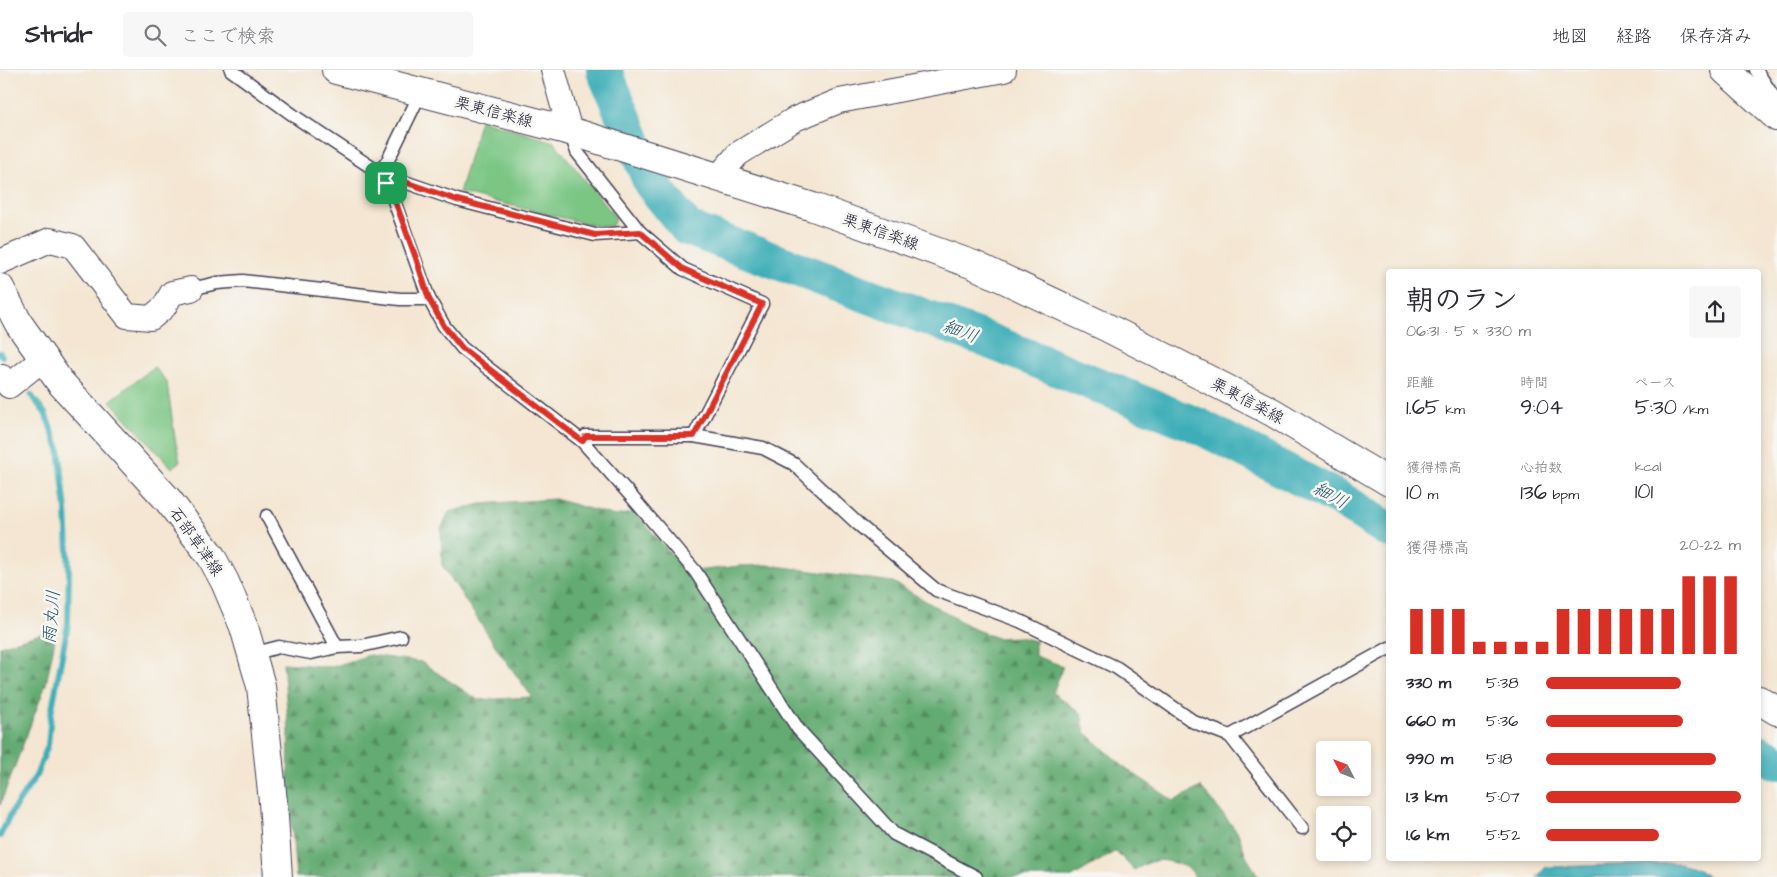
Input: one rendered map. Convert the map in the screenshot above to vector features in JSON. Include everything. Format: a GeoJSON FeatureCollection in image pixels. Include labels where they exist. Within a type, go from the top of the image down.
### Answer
{"type":"FeatureCollection","features":[{"type":"Feature","properties":{"kind":"main road","name":"栗東信楽線"},"geometry":{"type":"LineString","coordinates":[[336,70],[408,83],[579,135],[813,207],[974,265],[1106,327],[1272,412],[1386,480]]}},
{"type":"Feature","properties":{"kind":"main road"},"geometry":{"type":"LineString","coordinates":[[1725,70],[1777,118]]}},
{"type":"Feature","properties":{"kind":"main road","name":"石部草津線"},"geometry":{"type":"LineString","coordinates":[[0,288],[19,324],[60,382],[168,500],[211,556],[226,582],[244,627],[261,686],[274,802],[278,877]]}},
{"type":"Feature","properties":{"kind":"main road"},"geometry":{"type":"LineString","coordinates":[[1761,701],[1777,711]]}},
{"type":"Feature","properties":{"kind":"street"},"geometry":{"type":"LineString","coordinates":[[553,70],[579,135]]}},
{"type":"Feature","properties":{"kind":"street"},"geometry":{"type":"LineString","coordinates":[[706,174],[795,120],[839,101],[1004,70]]}},
{"type":"Feature","properties":{"kind":"street"},"geometry":{"type":"LineString","coordinates":[[0,262],[50,240],[73,246],[127,316],[151,318],[164,307],[172,293],[191,289]]}},
{"type":"Feature","properties":{"kind":"street"},"geometry":{"type":"LineString","coordinates":[[0,378],[2,377],[9,386],[43,359]]}},
{"type":"Feature","properties":{"kind":"lane"},"geometry":{"type":"LineString","coordinates":[[231,70],[300,120],[372,167],[382,178],[394,198],[429,299],[444,326],[462,348],[582,441],[631,496],[695,571],[798,728],[894,834],[976,877]]}},
{"type":"Feature","properties":{"kind":"lane"},"geometry":{"type":"LineString","coordinates":[[1756,70],[1777,102]]}},
{"type":"Feature","properties":{"kind":"lane"},"geometry":{"type":"LineString","coordinates":[[382,178],[388,162],[408,83]]}},
{"type":"Feature","properties":{"kind":"lane"},"geometry":{"type":"LineString","coordinates":[[579,135],[577,152],[640,232],[683,269],[762,304],[694,436]]}},
{"type":"Feature","properties":{"kind":"lane"},"geometry":{"type":"LineString","coordinates":[[382,178],[399,180],[457,200],[595,235],[640,232]]}},
{"type":"Feature","properties":{"kind":"lane"},"geometry":{"type":"LineString","coordinates":[[191,289],[217,283],[243,281],[400,299],[429,299]]}},
{"type":"Feature","properties":{"kind":"lane"},"geometry":{"type":"LineString","coordinates":[[582,441],[586,436],[694,436],[764,448],[794,464],[858,524],[936,590],[1020,621],[1117,668],[1194,722],[1230,736],[1302,828]]}},
{"type":"Feature","properties":{"kind":"lane"},"geometry":{"type":"LineString","coordinates":[[267,516],[337,648]]}},
{"type":"Feature","properties":{"kind":"lane"},"geometry":{"type":"LineString","coordinates":[[252,654],[279,647],[312,653],[361,646],[401,637]]}},
{"type":"Feature","properties":{"kind":"lane"},"geometry":{"type":"LineString","coordinates":[[1230,736],[1386,650]]}},
{"type":"Feature","properties":{"kind":"green space"},"geometry":{"type":"Polygon","coordinates":[[[480,120],[554,142],[616,218],[612,226],[597,226],[459,193],[480,120]]]}},
{"type":"Feature","properties":{"kind":"green space"},"geometry":{"type":"Polygon","coordinates":[[[154,367],[167,382],[180,462],[172,468],[110,401],[154,367]]]}},
{"type":"Feature","properties":{"kind":"green space"},"geometry":{"type":"Polygon","coordinates":[[[555,499],[615,516],[635,512],[686,572],[768,565],[893,582],[974,629],[997,638],[1019,637],[1035,641],[1035,656],[1063,666],[1053,693],[1081,713],[1085,732],[1124,767],[1174,801],[1201,787],[1238,833],[1247,858],[1259,877],[1195,877],[1185,867],[1161,860],[1151,862],[1134,870],[1116,851],[1072,877],[296,877],[288,782],[289,732],[283,663],[332,667],[369,655],[421,662],[478,700],[532,697],[498,650],[442,565],[441,529],[449,512],[481,504],[555,499]]]}},
{"type":"Feature","properties":{"kind":"green space"},"geometry":{"type":"Polygon","coordinates":[[[57,629],[46,684],[0,805],[0,646],[57,629]]]}},
{"type":"Feature","properties":{"kind":"water"},"geometry":{"type":"Polygon","coordinates":[[[1680,863],[1699,869],[1708,877],[1537,877],[1546,867],[1680,863]]]}},
{"type":"Feature","properties":{"kind":"waterway","name":"細川"},"geometry":{"type":"LineString","coordinates":[[604,70],[651,183],[687,228],[982,338],[1199,426],[1340,499],[1386,528]]}},
{"type":"Feature","properties":{"kind":"waterway","name":"雨丸川"},"geometry":{"type":"LineString","coordinates":[[0,836],[13,810],[36,776],[48,745],[51,714],[68,624],[69,571],[66,510],[59,449],[45,413],[31,395]]}},
{"type":"Feature","properties":{"kind":"waterway","name":"細川"},"geometry":{"type":"LineString","coordinates":[[1761,753],[1777,762]]}},
{"type":"Feature","properties":{"kind":"route"},"geometry":{"type":"LineString","coordinates":[[399,180],[457,200],[595,235],[640,232],[683,269],[762,304],[694,436],[586,436],[582,441],[462,348],[444,326],[429,299],[394,198],[386,183],[399,180]]}}]}
